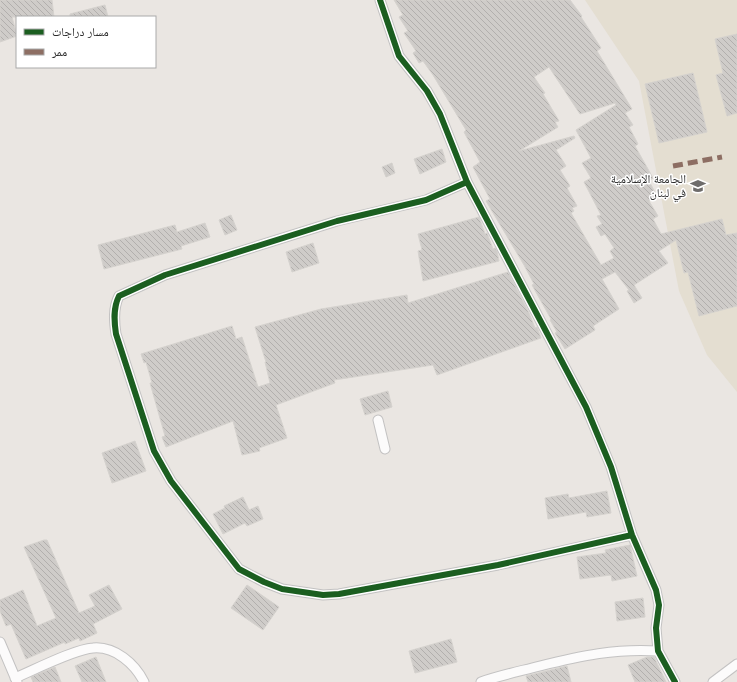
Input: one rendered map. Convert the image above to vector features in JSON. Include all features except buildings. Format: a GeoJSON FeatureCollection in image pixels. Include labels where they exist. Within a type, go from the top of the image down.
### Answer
{"type":"FeatureCollection","features":[{"type":"Feature","properties":{"kind":"street"},"geometry":{"type":"LineString","coordinates":[[380,0],[399,56],[430,97],[440,114],[467,182],[586,407],[611,467],[632,535],[650,573],[658,597],[656,628],[658,651],[675,682]]}},
{"type":"Feature","properties":{"kind":"street"},"geometry":{"type":"LineString","coordinates":[[467,182],[426,200],[337,222],[165,275],[119,296],[116,301],[114,321],[116,334],[154,450],[171,480],[239,570],[282,589],[323,595],[339,594],[498,565],[632,535]]}},
{"type":"Feature","properties":{"kind":"street"},"geometry":{"type":"LineString","coordinates":[[378,420],[385,449]]}},
{"type":"Feature","properties":{"kind":"street"},"geometry":{"type":"LineString","coordinates":[[0,642],[16,680],[79,652],[93,648],[122,655],[131,663],[144,682]]}},
{"type":"Feature","properties":{"kind":"street"},"geometry":{"type":"LineString","coordinates":[[481,682],[496,677],[598,653],[635,649],[658,651]]}},
{"type":"Feature","properties":{"kind":"street"},"geometry":{"type":"LineString","coordinates":[[713,682],[737,664]]}},
{"type":"Feature","properties":{"kind":"shaded area","name":"الجامعة الإسلامية في لبنان"},"geometry":{"type":"Polygon","coordinates":[[[585,0],[737,0],[737,392],[707,355],[679,291],[639,81],[585,0]]]}},
{"type":"Feature","properties":{"kind":"marked path"},"geometry":{"type":"LineString","coordinates":[[673,166],[722,157]]}},
{"type":"Feature","properties":{"kind":"cycle path"},"geometry":{"type":"LineString","coordinates":[[380,0],[399,56],[427,91],[440,114],[467,182],[586,407],[611,467],[632,535],[656,590],[659,605],[656,628],[658,651],[675,682]]}},
{"type":"Feature","properties":{"kind":"cycle path"},"geometry":{"type":"LineString","coordinates":[[467,182],[426,200],[337,221],[165,275],[119,296],[114,315],[116,334],[154,451],[171,481],[239,569],[264,582],[282,589],[323,595],[339,594],[498,565],[632,535]]}},
{"type":"Feature","properties":{"kind":"place","name":"الجامعة الإسلامية في لبنان"},"geometry":{"type":"Point","coordinates":[698,186]}}]}
